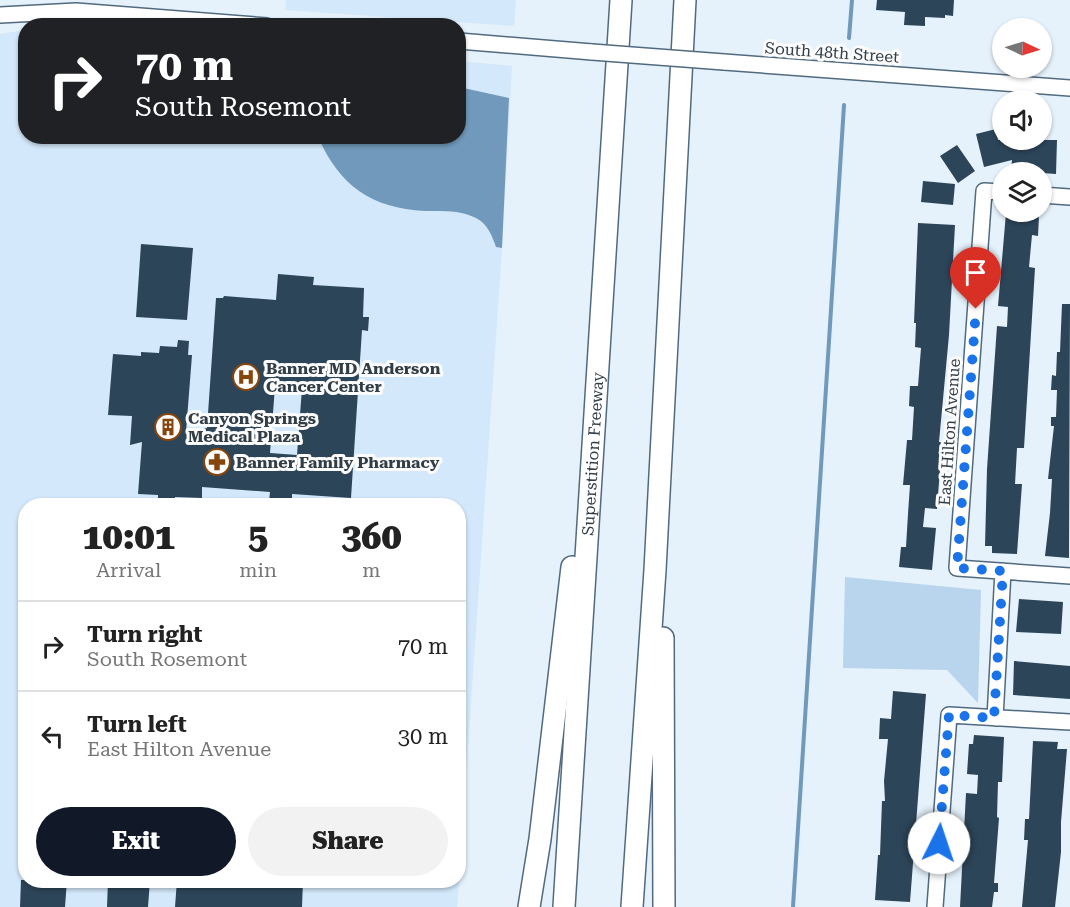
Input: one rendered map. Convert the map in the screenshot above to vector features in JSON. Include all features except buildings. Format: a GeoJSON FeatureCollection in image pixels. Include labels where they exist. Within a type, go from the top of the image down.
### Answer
{"type":"FeatureCollection","features":[{"type":"Feature","properties":{"kind":"highway","name":"Superstition Freeway"},"geometry":{"type":"LineString","coordinates":[[564,907],[621,0]]}},
{"type":"Feature","properties":{"kind":"highway"},"geometry":{"type":"LineString","coordinates":[[632,907],[655,570],[685,0]]}},
{"type":"Feature","properties":{"kind":"highway"},"geometry":{"type":"LineString","coordinates":[[529,907],[540,839],[600,334]]}},
{"type":"Feature","properties":{"kind":"highway"},"geometry":{"type":"LineString","coordinates":[[655,570],[663,596],[664,907]]}},
{"type":"Feature","properties":{"kind":"street"},"geometry":{"type":"LineString","coordinates":[[0,15],[76,11],[165,18]]}},
{"type":"Feature","properties":{"kind":"street","name":"South 48th Street"},"geometry":{"type":"LineString","coordinates":[[466,42],[1070,88]]}},
{"type":"Feature","properties":{"kind":"street","name":"East Hilton Avenue"},"geometry":{"type":"LineString","coordinates":[[992,191],[984,191],[957,568],[1003,571]]}},
{"type":"Feature","properties":{"kind":"street"},"geometry":{"type":"LineString","coordinates":[[1052,196],[1070,197]]}},
{"type":"Feature","properties":{"kind":"street"},"geometry":{"type":"LineString","coordinates":[[994,718],[1003,571],[1070,576]]}},
{"type":"Feature","properties":{"kind":"street"},"geometry":{"type":"LineString","coordinates":[[935,907],[949,715],[1070,723]]}},
{"type":"Feature","properties":{"kind":"shaded area"},"geometry":{"type":"Polygon","coordinates":[[[286,0],[516,0],[514,26],[466,23],[466,18],[400,18],[285,10],[286,0]]]}},
{"type":"Feature","properties":{"kind":"shaded area","name":"Banner MD Anderson Cancer Center"},"geometry":{"type":"Polygon","coordinates":[[[18,31],[18,144],[466,144],[466,62],[512,66],[466,776],[466,498],[18,498],[18,888],[458,888],[457,907],[0,907],[0,34],[18,31]]]}},
{"type":"Feature","properties":{"kind":"shaded area"},"geometry":{"type":"Polygon","coordinates":[[[466,89],[509,98],[502,248],[496,247],[484,224],[470,215],[406,209],[373,199],[347,181],[322,144],[466,144],[466,89]]]}},
{"type":"Feature","properties":{"kind":"shaded area"},"geometry":{"type":"Polygon","coordinates":[[[845,577],[981,590],[978,703],[947,670],[843,668],[845,577]]]}},
{"type":"Feature","properties":{"kind":"waterway"},"geometry":{"type":"LineString","coordinates":[[849,38],[852,0]]}},
{"type":"Feature","properties":{"kind":"waterway"},"geometry":{"type":"LineString","coordinates":[[793,907],[844,105]]}},
{"type":"Feature","properties":{"kind":"place","name":"Banner MD Anderson Cancer Center"},"geometry":{"type":"Point","coordinates":[246,377]}},
{"type":"Feature","properties":{"kind":"place","name":"Canyon Springs Medical Plaza"},"geometry":{"type":"Point","coordinates":[168,427]}},
{"type":"Feature","properties":{"kind":"place","name":"Banner Family Pharmacy"},"geometry":{"type":"Point","coordinates":[217,462]}},
{"type":"Feature","properties":{"kind":"route"},"geometry":{"type":"LineString","coordinates":[[939,843],[949,715],[994,718],[1003,571],[957,568],[976,309]]}}]}
